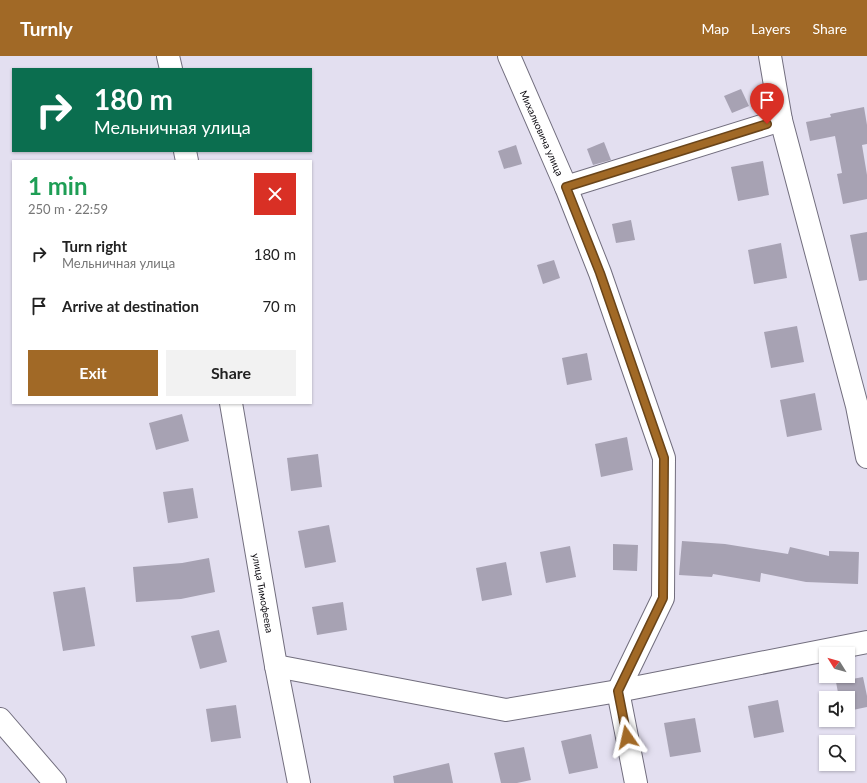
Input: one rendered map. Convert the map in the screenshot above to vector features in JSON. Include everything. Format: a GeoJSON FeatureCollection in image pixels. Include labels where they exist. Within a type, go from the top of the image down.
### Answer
{"type":"FeatureCollection","features":[{"type":"Feature","properties":{"kind":"street","name":"Михалковича улица"},"geometry":{"type":"LineString","coordinates":[[508,56],[566,187],[600,273],[664,458],[663,598],[618,691]]}},
{"type":"Feature","properties":{"kind":"street"},"geometry":{"type":"LineString","coordinates":[[770,56],[781,120],[857,406],[867,457]]}},
{"type":"Feature","properties":{"kind":"street"},"geometry":{"type":"LineString","coordinates":[[566,187],[781,120]]}},
{"type":"Feature","properties":{"kind":"street","name":"улица Тимофеева"},"geometry":{"type":"LineString","coordinates":[[231,404],[276,666],[299,783]]}},
{"type":"Feature","properties":{"kind":"street"},"geometry":{"type":"LineString","coordinates":[[276,666],[506,710],[618,691],[867,642]]}},
{"type":"Feature","properties":{"kind":"street"},"geometry":{"type":"LineString","coordinates":[[618,691],[636,783]]}},
{"type":"Feature","properties":{"kind":"street"},"geometry":{"type":"LineString","coordinates":[[0,719],[55,783]]}},
{"type":"Feature","properties":{"kind":"building"},"geometry":{"type":"Polygon","coordinates":[[[741,89],[749,106],[732,113],[724,96],[741,89]]]}},
{"type":"Feature","properties":{"kind":"building"},"geometry":{"type":"Polygon","coordinates":[[[864,107],[867,125],[867,144],[862,145],[867,175],[867,199],[843,204],[837,174],[842,173],[835,136],[810,141],[806,122],[831,117],[830,114],[864,107]]]}},
{"type":"Feature","properties":{"kind":"building"},"geometry":{"type":"Polygon","coordinates":[[[604,142],[611,160],[593,165],[587,149],[604,142]]]}},
{"type":"Feature","properties":{"kind":"building"},"geometry":{"type":"Polygon","coordinates":[[[516,145],[522,164],[504,169],[498,151],[516,145]]]}},
{"type":"Feature","properties":{"kind":"building"},"geometry":{"type":"Polygon","coordinates":[[[763,161],[769,195],[738,201],[731,167],[763,161]]]}},
{"type":"Feature","properties":{"kind":"building"},"geometry":{"type":"Polygon","coordinates":[[[631,220],[635,240],[616,243],[612,224],[631,220]]]}},
{"type":"Feature","properties":{"kind":"building"},"geometry":{"type":"Polygon","coordinates":[[[867,232],[867,280],[859,281],[850,235],[867,232]]]}},
{"type":"Feature","properties":{"kind":"building"},"geometry":{"type":"Polygon","coordinates":[[[781,243],[787,278],[754,284],[748,250],[781,243]]]}},
{"type":"Feature","properties":{"kind":"building"},"geometry":{"type":"Polygon","coordinates":[[[554,260],[560,278],[543,284],[537,265],[554,260]]]}},
{"type":"Feature","properties":{"kind":"building"},"geometry":{"type":"Polygon","coordinates":[[[797,326],[804,362],[771,368],[764,332],[797,326]]]}},
{"type":"Feature","properties":{"kind":"building"},"geometry":{"type":"Polygon","coordinates":[[[587,353],[592,380],[567,385],[562,358],[587,353]]]}},
{"type":"Feature","properties":{"kind":"building"},"geometry":{"type":"Polygon","coordinates":[[[815,393],[822,430],[787,437],[780,400],[815,393]]]}},
{"type":"Feature","properties":{"kind":"building"},"geometry":{"type":"Polygon","coordinates":[[[182,414],[189,441],[156,450],[149,423],[182,414]]]}},
{"type":"Feature","properties":{"kind":"building"},"geometry":{"type":"Polygon","coordinates":[[[627,437],[633,470],[601,477],[595,444],[627,437]]]}},
{"type":"Feature","properties":{"kind":"building"},"geometry":{"type":"Polygon","coordinates":[[[318,454],[322,487],[291,491],[287,458],[318,454]]]}},
{"type":"Feature","properties":{"kind":"building"},"geometry":{"type":"Polygon","coordinates":[[[193,488],[198,518],[168,523],[163,492],[193,488]]]}},
{"type":"Feature","properties":{"kind":"building"},"geometry":{"type":"Polygon","coordinates":[[[329,525],[336,562],[305,568],[298,531],[329,525]]]}},
{"type":"Feature","properties":{"kind":"building"},"geometry":{"type":"Polygon","coordinates":[[[682,541],[725,544],[788,554],[790,547],[829,556],[829,551],[859,552],[858,584],[806,582],[761,573],[760,582],[713,574],[712,577],[679,575],[682,541]]]}},
{"type":"Feature","properties":{"kind":"building"},"geometry":{"type":"Polygon","coordinates":[[[613,544],[638,545],[637,571],[613,570],[613,544]]]}},
{"type":"Feature","properties":{"kind":"building"},"geometry":{"type":"Polygon","coordinates":[[[570,546],[576,577],[546,583],[540,552],[570,546]]]}},
{"type":"Feature","properties":{"kind":"building"},"geometry":{"type":"Polygon","coordinates":[[[209,558],[215,592],[181,599],[136,602],[133,567],[182,563],[209,558]]]}},
{"type":"Feature","properties":{"kind":"building"},"geometry":{"type":"Polygon","coordinates":[[[506,562],[512,595],[482,601],[476,568],[506,562]]]}},
{"type":"Feature","properties":{"kind":"building"},"geometry":{"type":"Polygon","coordinates":[[[85,587],[95,646],[63,651],[53,592],[85,587]]]}},
{"type":"Feature","properties":{"kind":"building"},"geometry":{"type":"Polygon","coordinates":[[[343,602],[347,630],[317,635],[312,607],[343,602]]]}},
{"type":"Feature","properties":{"kind":"building"},"geometry":{"type":"Polygon","coordinates":[[[219,630],[227,662],[200,669],[191,636],[219,630]]]}},
{"type":"Feature","properties":{"kind":"building"},"geometry":{"type":"Polygon","coordinates":[[[863,677],[867,696],[867,707],[855,710],[855,691],[838,691],[836,683],[855,683],[855,678],[863,677]]]}},
{"type":"Feature","properties":{"kind":"building"},"geometry":{"type":"Polygon","coordinates":[[[778,700],[784,732],[754,738],[748,706],[778,700]]]}},
{"type":"Feature","properties":{"kind":"building"},"geometry":{"type":"Polygon","coordinates":[[[236,705],[241,738],[211,742],[206,709],[236,705]]]}},
{"type":"Feature","properties":{"kind":"building"},"geometry":{"type":"Polygon","coordinates":[[[695,718],[701,752],[670,757],[664,723],[695,718]]]}},
{"type":"Feature","properties":{"kind":"building"},"geometry":{"type":"Polygon","coordinates":[[[591,734],[598,768],[569,774],[561,741],[591,734]]]}},
{"type":"Feature","properties":{"kind":"building"},"geometry":{"type":"Polygon","coordinates":[[[524,747],[531,780],[517,783],[501,783],[494,753],[524,747]]]}},
{"type":"Feature","properties":{"kind":"building"},"geometry":{"type":"Polygon","coordinates":[[[449,763],[453,783],[394,783],[393,776],[449,763]]]}},
{"type":"Feature","properties":{"kind":"route"},"geometry":{"type":"LineString","coordinates":[[627,737],[618,691],[663,598],[664,458],[600,273],[566,187],[767,124]]}}]}
